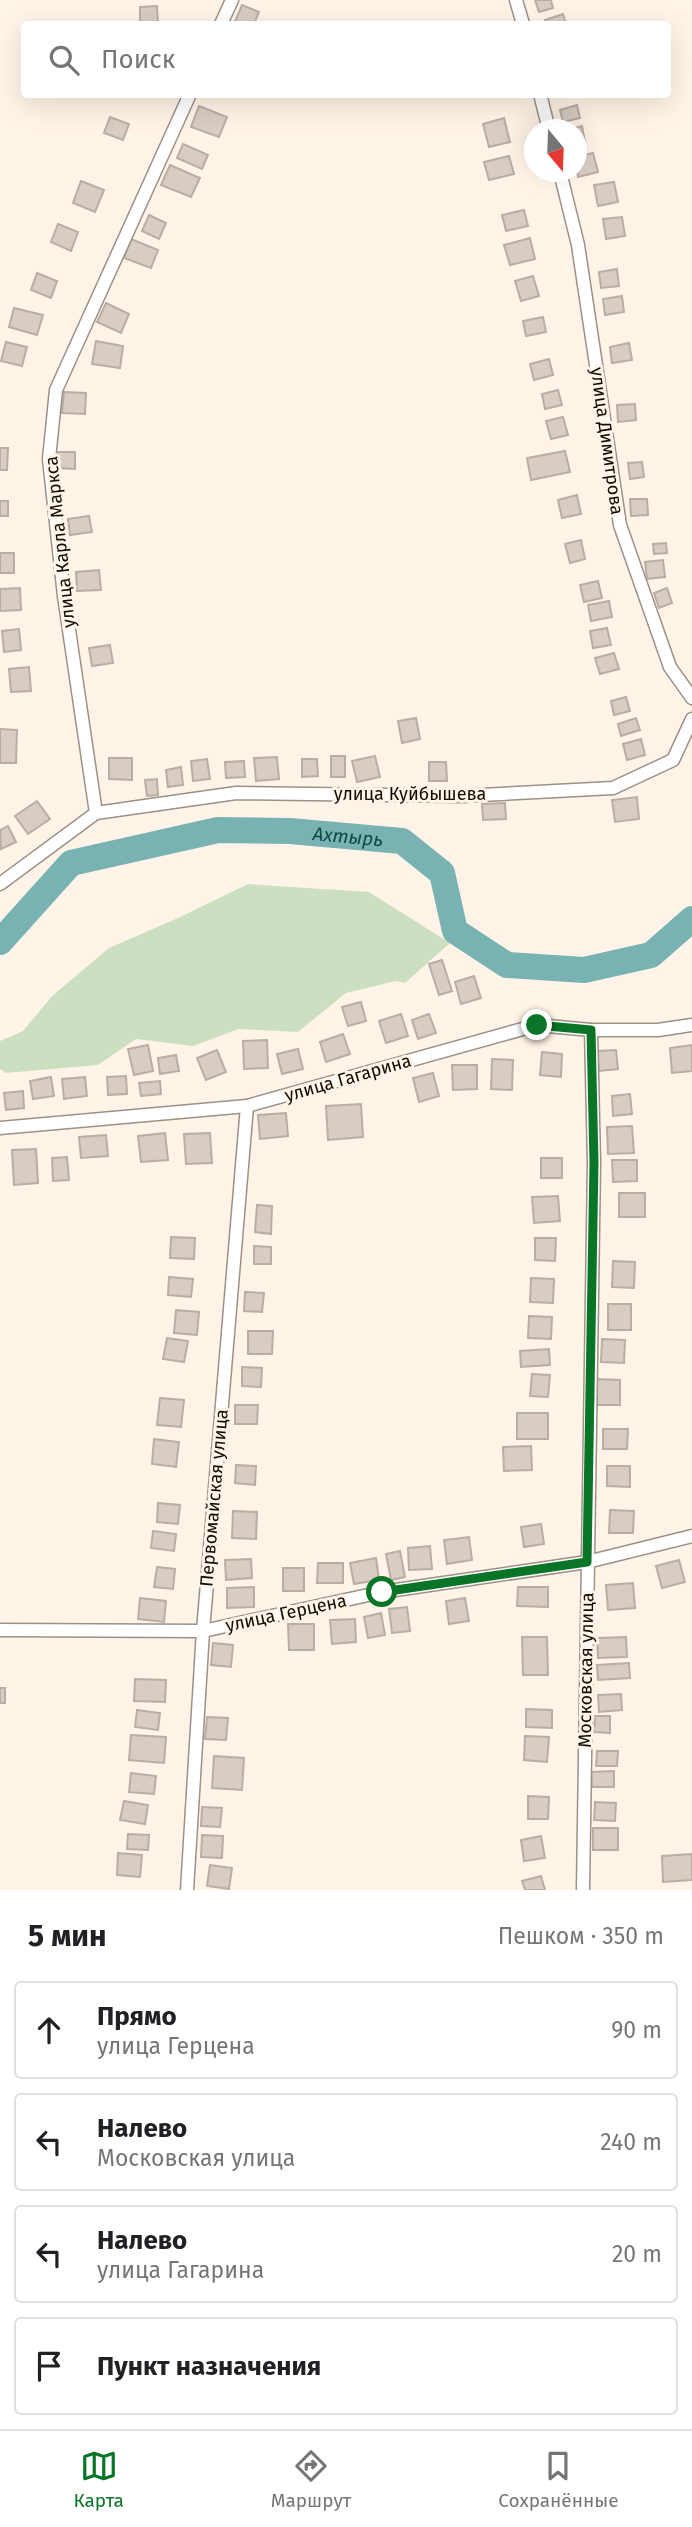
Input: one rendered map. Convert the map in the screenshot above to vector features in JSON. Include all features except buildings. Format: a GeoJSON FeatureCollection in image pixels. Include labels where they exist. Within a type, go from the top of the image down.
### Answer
{"type":"FeatureCollection","features":[{"type":"Feature","properties":{"kind":"street"},"geometry":{"type":"LineString","coordinates":[[222,21],[232,0]]}},
{"type":"Feature","properties":{"kind":"street"},"geometry":{"type":"LineString","coordinates":[[516,0],[522,21]]}},
{"type":"Feature","properties":{"kind":"street","name":"улица Карла Маркса"},"geometry":{"type":"LineString","coordinates":[[96,813],[64,596],[50,459],[56,390],[188,98]]}},
{"type":"Feature","properties":{"kind":"street"},"geometry":{"type":"LineString","coordinates":[[541,98],[546,119]]}},
{"type":"Feature","properties":{"kind":"street","name":"улица Димитрова"},"geometry":{"type":"LineString","coordinates":[[562,182],[578,245],[620,525],[670,667],[692,698]]}},
{"type":"Feature","properties":{"kind":"street","name":"улица Куйбышева"},"geometry":{"type":"LineString","coordinates":[[96,813],[236,793],[463,796],[613,788],[673,761],[692,719]]}},
{"type":"Feature","properties":{"kind":"street"},"geometry":{"type":"LineString","coordinates":[[0,884],[96,813]]}},
{"type":"Feature","properties":{"kind":"street","name":"улица Гагарина"},"geometry":{"type":"LineString","coordinates":[[0,1128],[247,1106],[537,1025],[591,1030],[657,1030],[692,1025]]}},
{"type":"Feature","properties":{"kind":"street","name":"Московская улица"},"geometry":{"type":"LineString","coordinates":[[583,1890],[594,1163],[591,1030]]}},
{"type":"Feature","properties":{"kind":"street","name":"Первомайская улица"},"geometry":{"type":"LineString","coordinates":[[187,1890],[203,1631],[247,1106]]}},
{"type":"Feature","properties":{"kind":"street","name":"улица Герцена"},"geometry":{"type":"LineString","coordinates":[[0,1630],[203,1631],[382,1592],[587,1562],[692,1536]]}},
{"type":"Feature","properties":{"kind":"green space"},"geometry":{"type":"Polygon","coordinates":[[[248,884],[369,892],[450,943],[405,983],[396,981],[346,993],[298,1032],[239,1029],[193,1046],[136,1039],[98,1065],[6,1073],[0,1069],[0,1041],[23,1031],[52,996],[109,948],[248,884]]]}},
{"type":"Feature","properties":{"kind":"waterway","name":"Ахтырь"},"geometry":{"type":"LineString","coordinates":[[0,942],[71,863],[218,830],[290,831],[402,841],[442,873],[455,931],[507,965],[584,970],[651,955],[692,919]]}},
{"type":"Feature","properties":{"kind":"route"},"geometry":{"type":"LineString","coordinates":[[382,1592],[587,1562],[594,1163],[591,1030],[537,1025]]}}]}
